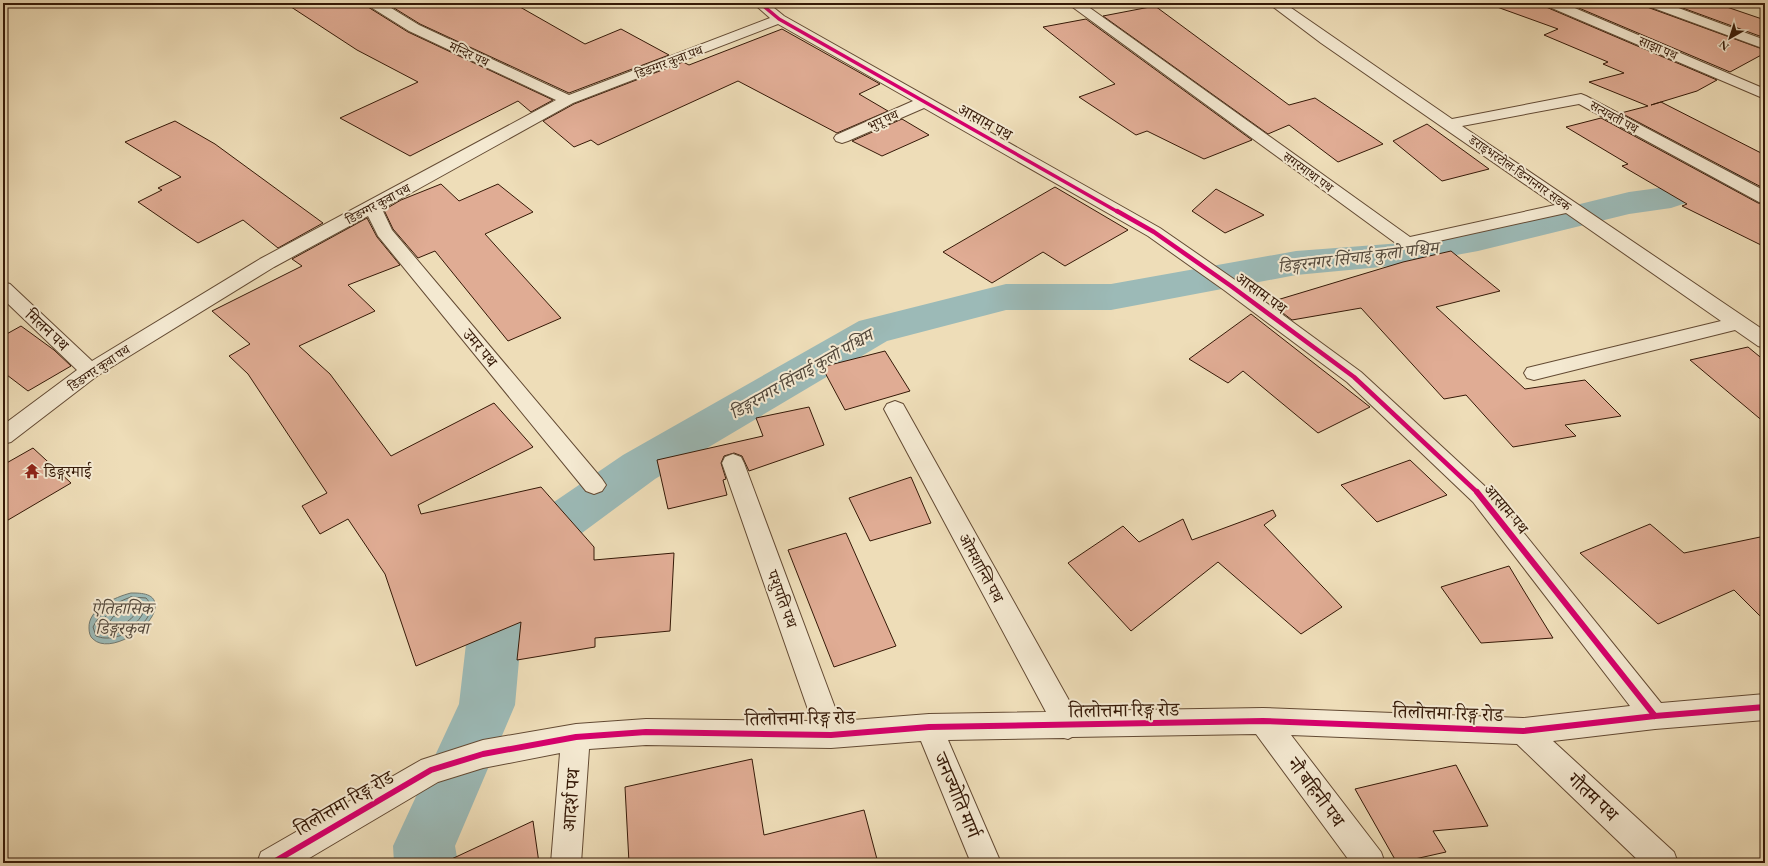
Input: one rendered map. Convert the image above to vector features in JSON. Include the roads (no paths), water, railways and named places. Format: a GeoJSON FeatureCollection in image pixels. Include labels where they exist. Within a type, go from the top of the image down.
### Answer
{"type":"FeatureCollection","features":[{"type":"Feature","properties":{"kind":"street","name":"मन्दिर पथ"},"geometry":{"type":"LineString","coordinates":[[374,3],[414,28],[568,100]]}},
{"type":"Feature","properties":{"kind":"street","name":"आसाम पथ"},"geometry":{"type":"LineString","coordinates":[[760,3],[779,19],[1154,232],[1354,377],[1481,496],[1655,716]]}},
{"type":"Feature","properties":{"kind":"street","name":"सगरमाथा पथ"},"geometry":{"type":"LineString","coordinates":[[1074,3],[1407,243],[1580,214]]}},
{"type":"Feature","properties":{"kind":"street","name":"डराइभरटोल-डिन्गनगर सडक"},"geometry":{"type":"LineString","coordinates":[[1275,3],[1326,40],[1765,341]]}},
{"type":"Feature","properties":{"kind":"street","name":"साझा पथ"},"geometry":{"type":"LineString","coordinates":[[1552,3],[1765,94]]}},
{"type":"Feature","properties":{"kind":"street"},"geometry":{"type":"LineString","coordinates":[[1653,3],[1765,45]]}},
{"type":"Feature","properties":{"kind":"street","name":"डिङग्गर कुवा पथ"},"geometry":{"type":"LineString","coordinates":[[3,436],[90,371],[267,263],[568,100],[779,19]]}},
{"type":"Feature","properties":{"kind":"street","name":"सत्यवती पथ"},"geometry":{"type":"LineString","coordinates":[[1449,124],[1581,99],[1765,198]]}},
{"type":"Feature","properties":{"kind":"street","name":"भुपू पथ"},"geometry":{"type":"LineString","coordinates":[[842,138],[924,102]]}},
{"type":"Feature","properties":{"kind":"street","name":"उमर पथ"},"geometry":{"type":"LineString","coordinates":[[372,207],[384,232],[594,485]]}},
{"type":"Feature","properties":{"kind":"street","name":"मिलन पथ"},"geometry":{"type":"LineString","coordinates":[[3,288],[90,371]]}},
{"type":"Feature","properties":{"kind":"street"},"geometry":{"type":"LineString","coordinates":[[1534,373],[1738,323]]}},
{"type":"Feature","properties":{"kind":"street","name":"ओमशान्ति पथ"},"geometry":{"type":"LineString","coordinates":[[894,409],[1068,726]]}},
{"type":"Feature","properties":{"kind":"street","name":"पशुपति पथ"},"geometry":{"type":"LineString","coordinates":[[733,463],[830,734]]}},
{"type":"Feature","properties":{"kind":"street","name":"तिलोत्तमा रिङ्ग रोड"},"geometry":{"type":"LineString","coordinates":[[272,863],[432,770],[483,754],[576,737],[646,732],[830,734],[929,727],[1068,726],[1263,721],[1523,731],[1655,716],[1765,707]]}},
{"type":"Feature","properties":{"kind":"street","name":"नौ बहिनी पथ"},"geometry":{"type":"LineString","coordinates":[[1263,721],[1370,863]]}},
{"type":"Feature","properties":{"kind":"street","name":"जनज्योति मार्ग"},"geometry":{"type":"LineString","coordinates":[[929,727],[986,863]]}},
{"type":"Feature","properties":{"kind":"street","name":"गौतम पथ"},"geometry":{"type":"LineString","coordinates":[[1523,731],[1663,863]]}},
{"type":"Feature","properties":{"kind":"street","name":"आदर्श पथ"},"geometry":{"type":"LineString","coordinates":[[566,863],[576,737]]}},
{"type":"Feature","properties":{"kind":"water","name":"ऐतिहासिक डिङ्गरकुवा"},"geometry":{"type":"Polygon","coordinates":[[[131,593],[148,595],[154,599],[155,608],[147,624],[129,637],[109,644],[100,643],[93,639],[89,628],[93,615],[110,601],[131,593]]]}},
{"type":"Feature","properties":{"kind":"waterway","name":"डिङ्गरनगर सिंचाई कुलो पश्चिम"},"geometry":{"type":"LineString","coordinates":[[426,863],[424,846],[487,705],[495,627],[483,569],[546,533],[639,467],[873,331],[1006,297],[1111,297],[1296,263],[1402,254],[1478,240],[1629,203],[1671,197],[1765,166]]}},
{"type":"Feature","properties":{"kind":"place","name":"डिङ्गरमाई"},"geometry":{"type":"Point","coordinates":[32,471]}}]}
